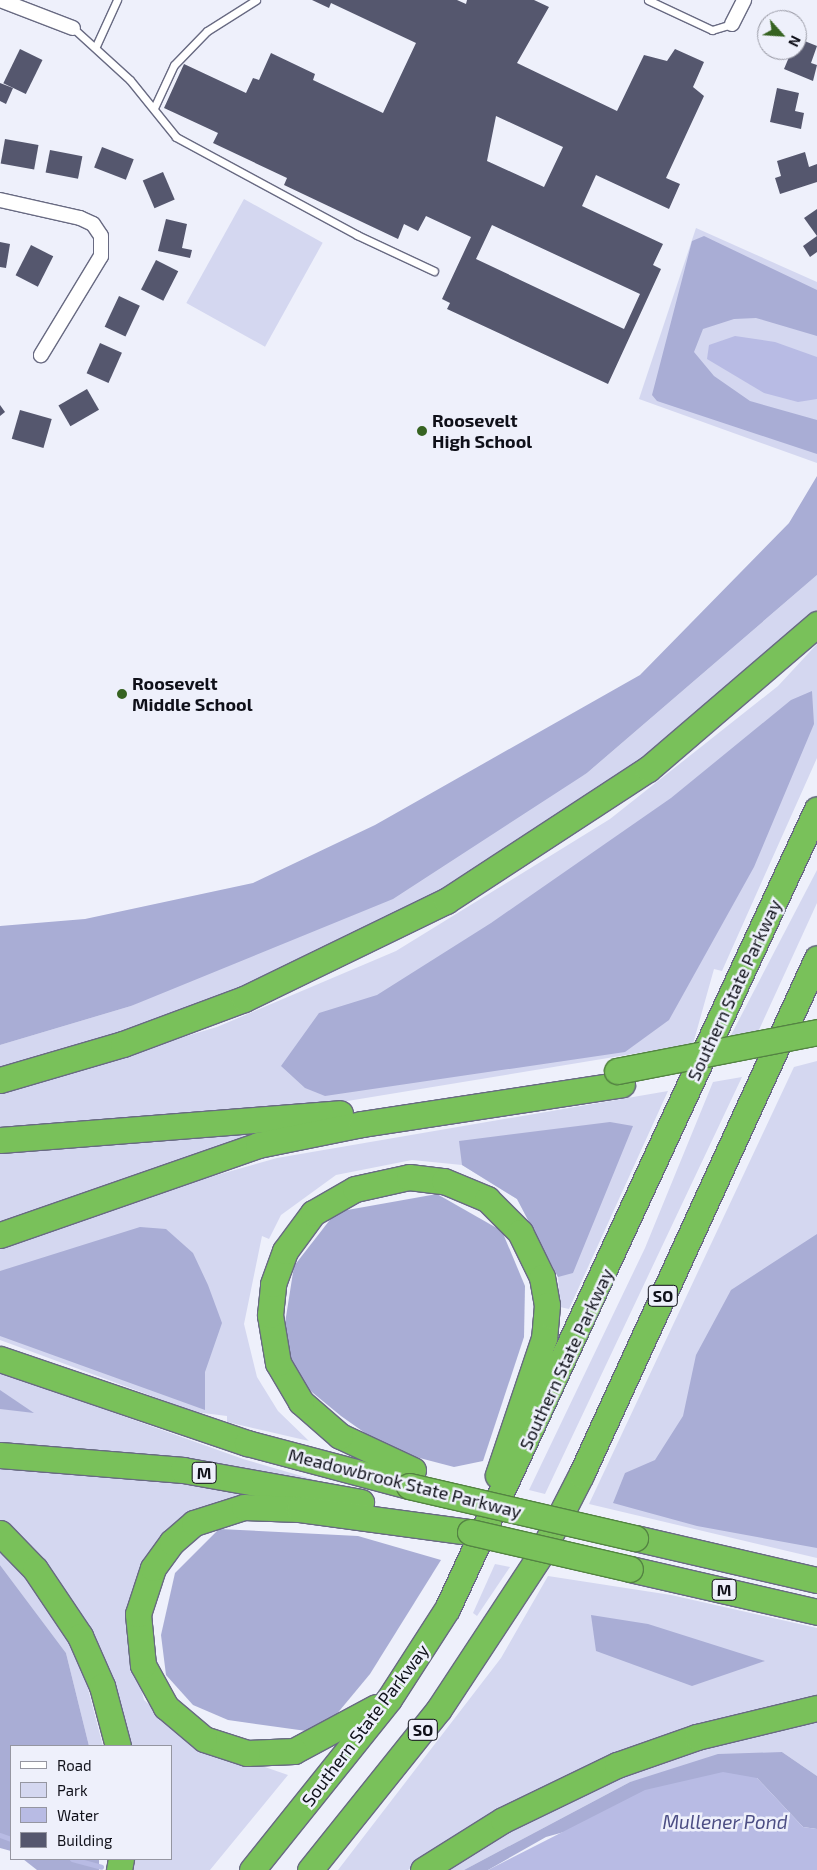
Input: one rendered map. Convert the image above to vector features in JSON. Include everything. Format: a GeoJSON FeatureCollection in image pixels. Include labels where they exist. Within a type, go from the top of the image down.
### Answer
{"type":"FeatureCollection","features":[{"type":"Feature","properties":{"kind":"highway"},"geometry":{"type":"LineString","coordinates":[[0,1080],[123,1044],[244,999],[446,901],[648,769],[817,624]]}},
{"type":"Feature","properties":{"kind":"highway","name":"Southern State Parkway"},"geometry":{"type":"LineString","coordinates":[[252,1870],[389,1699],[464,1577],[817,810]]}},
{"type":"Feature","properties":{"kind":"highway","name":"SO"},"geometry":{"type":"LineString","coordinates":[[310,1870],[445,1701],[540,1556],[581,1475],[817,958]]}},
{"type":"Feature","properties":{"kind":"highway"},"geometry":{"type":"LineString","coordinates":[[0,1140],[336,1114],[620,1078],[817,1032]]}},
{"type":"Feature","properties":{"kind":"highway"},"geometry":{"type":"LineString","coordinates":[[0,1234],[258,1145],[362,1124],[817,1045]]}},
{"type":"Feature","properties":{"kind":"highway"},"geometry":{"type":"LineString","coordinates":[[411,1478],[340,1436],[301,1402],[278,1363],[270,1315],[273,1284],[285,1251],[313,1213],[355,1189],[410,1177],[460,1186],[500,1210],[528,1246],[546,1291],[547,1321],[540,1356],[464,1577]]}},
{"type":"Feature","properties":{"kind":"highway","name":"Meadowbrook State Parkway"},"geometry":{"type":"LineString","coordinates":[[0,1359],[247,1443],[411,1478],[506,1510],[817,1580]]}},
{"type":"Feature","properties":{"kind":"highway","name":"Meadowbrook State Parkway"},"geometry":{"type":"LineString","coordinates":[[0,1455],[248,1479],[405,1514],[470,1532],[817,1612]]}},
{"type":"Feature","properties":{"kind":"highway"},"geometry":{"type":"LineString","coordinates":[[389,1699],[294,1751],[247,1753],[204,1739],[166,1708],[143,1666],[138,1614],[153,1568],[172,1542],[194,1523],[244,1507],[299,1509],[470,1532]]}},
{"type":"Feature","properties":{"kind":"highway"},"geometry":{"type":"LineString","coordinates":[[0,1532],[36,1569],[80,1636],[102,1686],[118,1745]]}},
{"type":"Feature","properties":{"kind":"highway"},"geometry":{"type":"LineString","coordinates":[[423,1870],[503,1820],[618,1765],[697,1737],[817,1708]]}},
{"type":"Feature","properties":{"kind":"street"},"geometry":{"type":"LineString","coordinates":[[0,0],[73,28]]}},
{"type":"Feature","properties":{"kind":"street"},"geometry":{"type":"LineString","coordinates":[[732,24],[744,0]]}},
{"type":"Feature","properties":{"kind":"street"},"geometry":{"type":"LineString","coordinates":[[0,200],[80,218],[94,224],[101,236],[100,256],[41,356]]}},
{"type":"Feature","properties":{"kind":"lane"},"geometry":{"type":"LineString","coordinates":[[96,46],[117,0]]}},
{"type":"Feature","properties":{"kind":"lane"},"geometry":{"type":"LineString","coordinates":[[154,108],[174,65],[207,31],[256,0]]}},
{"type":"Feature","properties":{"kind":"lane"},"geometry":{"type":"LineString","coordinates":[[648,0],[712,30],[732,24]]}},
{"type":"Feature","properties":{"kind":"lane"},"geometry":{"type":"LineString","coordinates":[[73,28],[96,46],[130,80],[176,137],[357,236],[434,271]]}},
{"type":"Feature","properties":{"kind":"green space"},"geometry":{"type":"Polygon","coordinates":[[[244,199],[323,243],[265,347],[186,303],[244,199]]]}},
{"type":"Feature","properties":{"kind":"green space"},"geometry":{"type":"Polygon","coordinates":[[[696,228],[817,282],[817,463],[639,399],[696,228]]]}},
{"type":"Feature","properties":{"kind":"green space"},"geometry":{"type":"Polygon","coordinates":[[[817,575],[817,614],[701,720],[422,908],[270,982],[78,1052],[0,1071],[0,1045],[131,1006],[587,773],[817,575]]]}},
{"type":"Feature","properties":{"kind":"green space"},"geometry":{"type":"Polygon","coordinates":[[[817,644],[817,758],[722,971],[714,969],[693,1044],[305,1108],[0,1130],[0,1091],[217,1027],[396,951],[610,819],[778,686],[817,644]]]}},
{"type":"Feature","properties":{"kind":"green space"},"geometry":{"type":"Polygon","coordinates":[[[817,870],[817,903],[758,1032],[730,1037],[817,870]]]}},
{"type":"Feature","properties":{"kind":"green space"},"geometry":{"type":"Polygon","coordinates":[[[817,1061],[817,1558],[589,1504],[794,1067],[817,1061]]]}},
{"type":"Feature","properties":{"kind":"green space"},"geometry":{"type":"Polygon","coordinates":[[[742,1077],[545,1494],[529,1490],[645,1248],[713,1082],[742,1077]]]}},
{"type":"Feature","properties":{"kind":"green space"},"geometry":{"type":"Polygon","coordinates":[[[668,1091],[569,1309],[560,1307],[558,1277],[517,1199],[462,1165],[412,1160],[336,1175],[281,1215],[269,1239],[262,1236],[244,1324],[257,1377],[278,1411],[309,1441],[227,1422],[227,1416],[195,1412],[0,1340],[0,1249],[185,1184],[277,1158],[668,1091]]]}},
{"type":"Feature","properties":{"kind":"green space"},"geometry":{"type":"Polygon","coordinates":[[[274,1130],[0,1230],[0,1148],[274,1130]]]}},
{"type":"Feature","properties":{"kind":"green space"},"geometry":{"type":"Polygon","coordinates":[[[0,1372],[243,1459],[329,1484],[0,1446],[0,1372]]]}},
{"type":"Feature","properties":{"kind":"green space"},"geometry":{"type":"Polygon","coordinates":[[[0,1466],[188,1482],[259,1493],[158,1544],[129,1640],[144,1700],[189,1741],[288,1775],[210,1870],[125,1870],[127,1860],[172,1860],[172,1745],[123,1745],[96,1648],[0,1522],[0,1466]]]}},
{"type":"Feature","properties":{"kind":"green space"},"geometry":{"type":"Polygon","coordinates":[[[0,1551],[33,1585],[81,1662],[103,1745],[89,1745],[66,1653],[0,1565],[0,1551]]]}},
{"type":"Feature","properties":{"kind":"green space"},"geometry":{"type":"Polygon","coordinates":[[[495,1564],[510,1567],[477,1616],[473,1613],[495,1564]]]}},
{"type":"Feature","properties":{"kind":"green space"},"geometry":{"type":"Polygon","coordinates":[[[548,1576],[671,1595],[817,1628],[817,1699],[502,1811],[408,1870],[338,1870],[501,1658],[548,1576]]]}},
{"type":"Feature","properties":{"kind":"green space"},"geometry":{"type":"Polygon","coordinates":[[[817,1722],[817,1776],[782,1752],[630,1782],[464,1870],[439,1870],[537,1812],[629,1771],[726,1738],[817,1722]]]}},
{"type":"Feature","properties":{"kind":"shaded area"},"geometry":{"type":"Polygon","coordinates":[[[704,236],[817,290],[817,336],[756,318],[734,319],[703,329],[694,352],[714,376],[750,401],[817,420],[817,454],[657,401],[652,395],[692,241],[704,236]]]}},
{"type":"Feature","properties":{"kind":"shaded area"},"geometry":{"type":"Polygon","coordinates":[[[817,476],[817,575],[587,773],[393,899],[131,1006],[0,1045],[0,926],[85,919],[253,883],[375,825],[640,675],[789,523],[817,476]]]}},
{"type":"Feature","properties":{"kind":"shaded area"},"geometry":{"type":"Polygon","coordinates":[[[812,691],[814,724],[754,867],[669,1020],[625,1052],[325,1096],[305,1088],[281,1066],[319,1013],[377,995],[491,923],[671,798],[791,700],[812,691]]]}},
{"type":"Feature","properties":{"kind":"shaded area"},"geometry":{"type":"Polygon","coordinates":[[[610,1122],[633,1126],[573,1273],[558,1277],[517,1199],[462,1165],[459,1141],[610,1122]]]}},
{"type":"Feature","properties":{"kind":"shaded area"},"geometry":{"type":"Polygon","coordinates":[[[437,1194],[502,1231],[525,1286],[524,1337],[483,1461],[454,1467],[389,1450],[341,1416],[296,1379],[283,1336],[294,1266],[336,1212],[437,1194]]]}},
{"type":"Feature","properties":{"kind":"shaded area"},"geometry":{"type":"Polygon","coordinates":[[[140,1227],[166,1229],[193,1253],[208,1285],[222,1323],[205,1372],[205,1410],[0,1336],[0,1271],[140,1227]]]}},
{"type":"Feature","properties":{"kind":"shaded area"},"geometry":{"type":"Polygon","coordinates":[[[817,1234],[817,1548],[697,1526],[613,1503],[625,1473],[655,1460],[683,1416],[696,1355],[731,1290],[817,1234]]]}},
{"type":"Feature","properties":{"kind":"shaded area"},"geometry":{"type":"Polygon","coordinates":[[[0,1390],[34,1413],[0,1409],[0,1390]]]}},
{"type":"Feature","properties":{"kind":"shaded area"},"geometry":{"type":"Polygon","coordinates":[[[219,1529],[358,1536],[441,1560],[370,1674],[321,1733],[228,1720],[193,1705],[166,1675],[161,1635],[175,1573],[219,1529]]]}},
{"type":"Feature","properties":{"kind":"shaded area"},"geometry":{"type":"Polygon","coordinates":[[[0,1565],[66,1653],[89,1745],[10,1745],[10,1851],[0,1848],[0,1565]]]}},
{"type":"Feature","properties":{"kind":"shaded area"},"geometry":{"type":"Polygon","coordinates":[[[591,1615],[648,1624],[765,1661],[692,1686],[596,1651],[591,1615]]]}},
{"type":"Feature","properties":{"kind":"shaded area"},"geometry":{"type":"Polygon","coordinates":[[[782,1752],[817,1776],[817,1829],[803,1827],[757,1778],[546,1837],[488,1870],[464,1870],[630,1782],[718,1754],[782,1752]]]}},
{"type":"Feature","properties":{"kind":"shaded area"},"geometry":{"type":"Polygon","coordinates":[[[24,1860],[99,1860],[99,1870],[37,1870],[24,1860]]]}},
{"type":"Feature","properties":{"kind":"water"},"geometry":{"type":"Polygon","coordinates":[[[735,336],[775,342],[817,357],[817,399],[798,402],[764,393],[707,359],[709,345],[735,336]]]}},
{"type":"Feature","properties":{"kind":"water","name":"Mullener Pond"},"geometry":{"type":"Polygon","coordinates":[[[723,1772],[757,1778],[803,1827],[817,1829],[817,1870],[488,1870],[645,1790],[723,1772]]]}},
{"type":"Feature","properties":{"kind":"building"},"geometry":{"type":"Polygon","coordinates":[[[312,0],[457,0],[466,4],[467,0],[534,0],[549,7],[517,63],[617,111],[644,55],[667,61],[675,49],[704,62],[693,87],[704,96],[666,178],[680,184],[669,209],[596,175],[582,206],[663,244],[653,265],[661,269],[608,384],[447,309],[450,303],[442,299],[471,237],[426,216],[418,231],[404,224],[398,239],[284,185],[287,178],[213,143],[218,133],[164,108],[184,64],[246,93],[253,78],[259,80],[271,53],[315,74],[313,80],[383,113],[416,43],[331,3],[329,8],[312,0]],[[496,116],[487,161],[544,187],[563,147],[496,116]],[[492,225],[476,259],[624,329],[640,294],[492,225]]]}},
{"type":"Feature","properties":{"kind":"building"},"geometry":{"type":"Polygon","coordinates":[[[807,42],[817,46],[811,63],[817,65],[813,81],[784,69],[788,60],[807,60],[807,42]]]}},
{"type":"Feature","properties":{"kind":"building"},"geometry":{"type":"Polygon","coordinates":[[[20,49],[42,60],[26,94],[3,83],[20,49]]]}},
{"type":"Feature","properties":{"kind":"building"},"geometry":{"type":"Polygon","coordinates":[[[0,83],[13,88],[6,104],[0,101],[0,83]]]}},
{"type":"Feature","properties":{"kind":"building"},"geometry":{"type":"Polygon","coordinates":[[[777,88],[799,93],[795,111],[804,113],[801,129],[770,122],[777,88]]]}},
{"type":"Feature","properties":{"kind":"building"},"geometry":{"type":"Polygon","coordinates":[[[5,139],[38,145],[34,170],[1,164],[5,139]]]}},
{"type":"Feature","properties":{"kind":"building"},"geometry":{"type":"Polygon","coordinates":[[[102,147],[134,159],[126,180],[94,168],[102,147]]]}},
{"type":"Feature","properties":{"kind":"building"},"geometry":{"type":"Polygon","coordinates":[[[50,150],[82,156],[78,179],[46,173],[50,150]]]}},
{"type":"Feature","properties":{"kind":"building"},"geometry":{"type":"Polygon","coordinates":[[[805,152],[809,167],[817,164],[817,182],[780,194],[775,178],[781,176],[777,161],[805,152]]]}},
{"type":"Feature","properties":{"kind":"building"},"geometry":{"type":"Polygon","coordinates":[[[163,172],[175,200],[154,208],[143,181],[163,172]]]}},
{"type":"Feature","properties":{"kind":"building"},"geometry":{"type":"Polygon","coordinates":[[[817,209],[817,236],[804,218],[817,209]]]}},
{"type":"Feature","properties":{"kind":"building"},"geometry":{"type":"Polygon","coordinates":[[[166,219],[187,224],[182,248],[192,250],[190,258],[158,251],[166,219]]]}},
{"type":"Feature","properties":{"kind":"building"},"geometry":{"type":"Polygon","coordinates":[[[817,236],[817,252],[810,257],[803,246],[817,236]]]}},
{"type":"Feature","properties":{"kind":"building"},"geometry":{"type":"Polygon","coordinates":[[[0,242],[10,244],[6,268],[0,267],[0,242]]]}},
{"type":"Feature","properties":{"kind":"building"},"geometry":{"type":"Polygon","coordinates":[[[31,245],[53,256],[38,287],[16,275],[31,245]]]}},
{"type":"Feature","properties":{"kind":"building"},"geometry":{"type":"Polygon","coordinates":[[[156,260],[178,271],[163,301],[141,289],[156,260]]]}},
{"type":"Feature","properties":{"kind":"building"},"geometry":{"type":"Polygon","coordinates":[[[119,296],[140,306],[125,337],[105,327],[119,296]]]}},
{"type":"Feature","properties":{"kind":"building"},"geometry":{"type":"Polygon","coordinates":[[[100,343],[122,353],[109,383],[87,373],[100,343]]]}},
{"type":"Feature","properties":{"kind":"building"},"geometry":{"type":"Polygon","coordinates":[[[87,389],[99,410],[70,426],[58,406],[87,389]]]}},
{"type":"Feature","properties":{"kind":"building"},"geometry":{"type":"Polygon","coordinates":[[[0,405],[5,412],[0,416],[0,405]]]}},
{"type":"Feature","properties":{"kind":"building"},"geometry":{"type":"Polygon","coordinates":[[[20,410],[52,419],[43,448],[12,439],[20,410]]]}},
{"type":"Feature","properties":{"kind":"waterway"},"geometry":{"type":"LineString","coordinates":[[0,1835],[10,1839]]}},
{"type":"Feature","properties":{"kind":"waterway"},"geometry":{"type":"LineString","coordinates":[[76,1860],[101,1867]]}},
{"type":"Feature","properties":{"kind":"place","name":"Roosevelt High School"},"geometry":{"type":"Point","coordinates":[422,431]}},
{"type":"Feature","properties":{"kind":"place","name":"Roosevelt Middle School"},"geometry":{"type":"Point","coordinates":[122,694]}}]}
